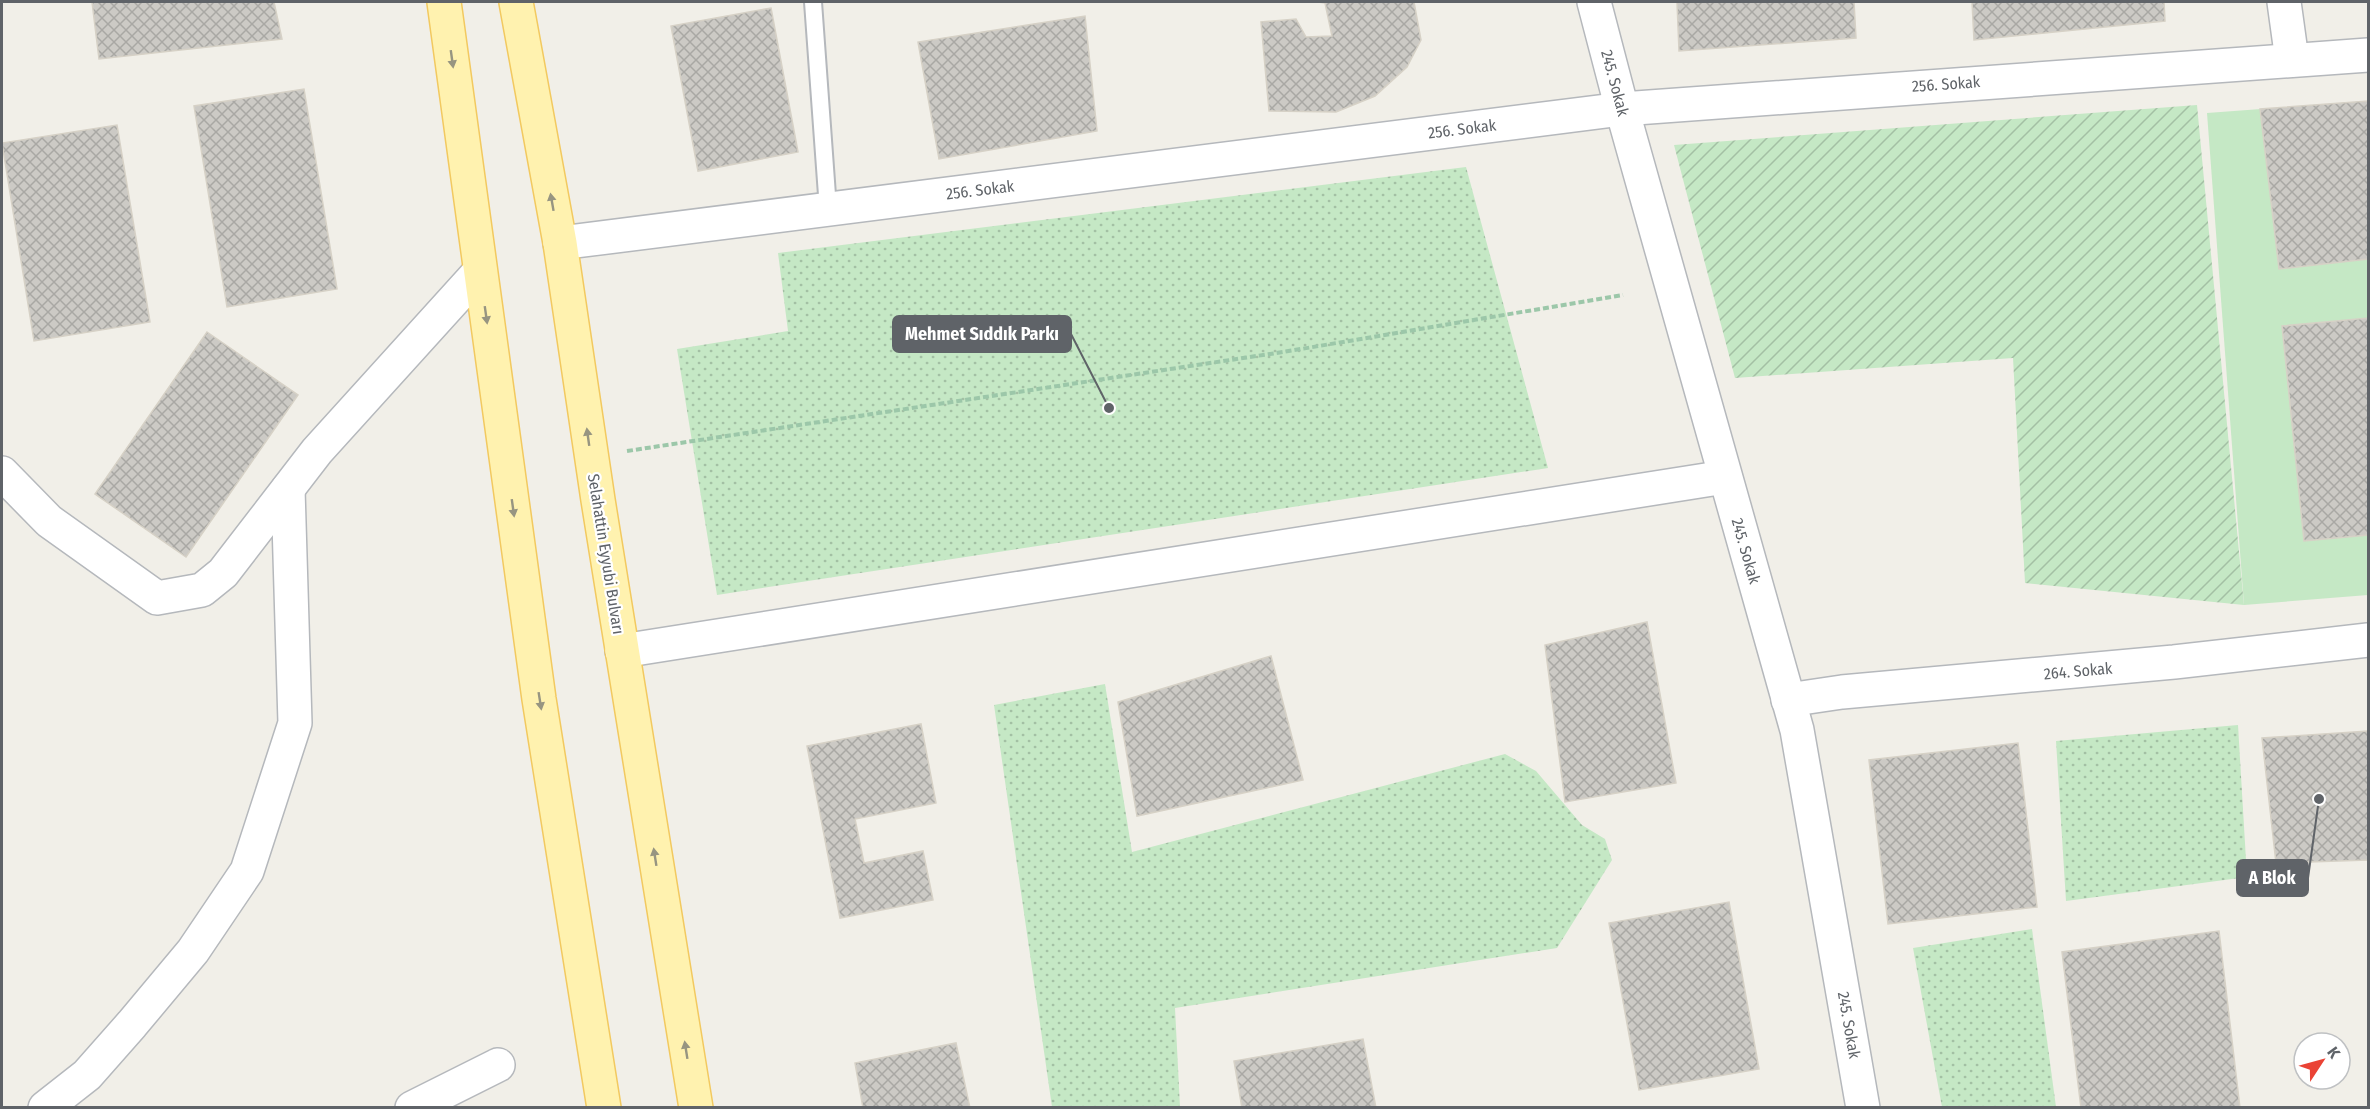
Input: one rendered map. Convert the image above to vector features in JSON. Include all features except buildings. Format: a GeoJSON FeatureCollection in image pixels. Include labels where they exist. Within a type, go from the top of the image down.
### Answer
{"type":"FeatureCollection","features":[{"type":"Feature","properties":{"kind":"main road"},"geometry":{"type":"LineString","coordinates":[[444,2],[539,699],[604,1107]]}},
{"type":"Feature","properties":{"kind":"main road","name":"Selahattin Eyyubi Bulvarı"},"geometry":{"type":"LineString","coordinates":[[516,2],[560,243],[591,457],[696,1107]]}},
{"type":"Feature","properties":{"kind":"street","name":"245. Sokak"},"geometry":{"type":"LineString","coordinates":[[1594,2],[1797,730],[1863,1107]]}},
{"type":"Feature","properties":{"kind":"street"},"geometry":{"type":"LineString","coordinates":[[2284,2],[2292,60]]}},
{"type":"Feature","properties":{"kind":"street","name":"256. Sokak"},"geometry":{"type":"LineString","coordinates":[[560,243],[1622,109],[2368,55]]}},
{"type":"Feature","properties":{"kind":"street"},"geometry":{"type":"LineString","coordinates":[[2,472],[49,521],[158,598],[202,590],[224,573],[317,451],[480,271]]}},
{"type":"Feature","properties":{"kind":"street"},"geometry":{"type":"LineString","coordinates":[[622,651],[1725,477]]}},
{"type":"Feature","properties":{"kind":"street"},"geometry":{"type":"LineString","coordinates":[[45,1107],[87,1075],[132,1024],[194,951],[247,871],[295,723],[288,489]]}},
{"type":"Feature","properties":{"kind":"street","name":"264. Sokak"},"geometry":{"type":"LineString","coordinates":[[1788,700],[1842,692],[2162,663],[2368,640]]}},
{"type":"Feature","properties":{"kind":"street"},"geometry":{"type":"LineString","coordinates":[[412,1107],[498,1065]]}},
{"type":"Feature","properties":{"kind":"lane"},"geometry":{"type":"LineString","coordinates":[[813,2],[828,209]]}},
{"type":"Feature","properties":{"kind":"path"},"geometry":{"type":"LineString","coordinates":[[591,457],[1283,352],[1623,295]]}},
{"type":"Feature","properties":{"kind":"green space"},"geometry":{"type":"Polygon","coordinates":[[[2368,101],[2368,595],[2244,605],[2207,113],[2368,101]]]}},
{"type":"Feature","properties":{"kind":"green space"},"geometry":{"type":"Polygon","coordinates":[[[2197,105],[2244,605],[2025,583],[2013,358],[1735,378],[1674,145],[2197,105]]]}},
{"type":"Feature","properties":{"kind":"green space"},"geometry":{"type":"Polygon","coordinates":[[[1466,167],[1548,468],[717,595],[677,349],[788,331],[778,253],[1466,167]]]}},
{"type":"Feature","properties":{"kind":"green space"},"geometry":{"type":"Polygon","coordinates":[[[1105,684],[1132,852],[1505,754],[1536,771],[1582,825],[1605,839],[1612,860],[1557,948],[1175,1008],[1180,1107],[1052,1107],[994,705],[1105,684]]]}},
{"type":"Feature","properties":{"kind":"green space"},"geometry":{"type":"Polygon","coordinates":[[[2238,725],[2247,877],[2066,901],[2056,741],[2238,725]]]}},
{"type":"Feature","properties":{"kind":"green space"},"geometry":{"type":"Polygon","coordinates":[[[2032,929],[2056,1107],[1942,1107],[1913,948],[2032,929]]]}},
{"type":"Feature","properties":{"kind":"place","name":"Mehmet Sıddık Parkı"},"geometry":{"type":"Point","coordinates":[1109,408]}},
{"type":"Feature","properties":{"kind":"place","name":"A Blok"},"geometry":{"type":"Point","coordinates":[2319,799]}}]}
